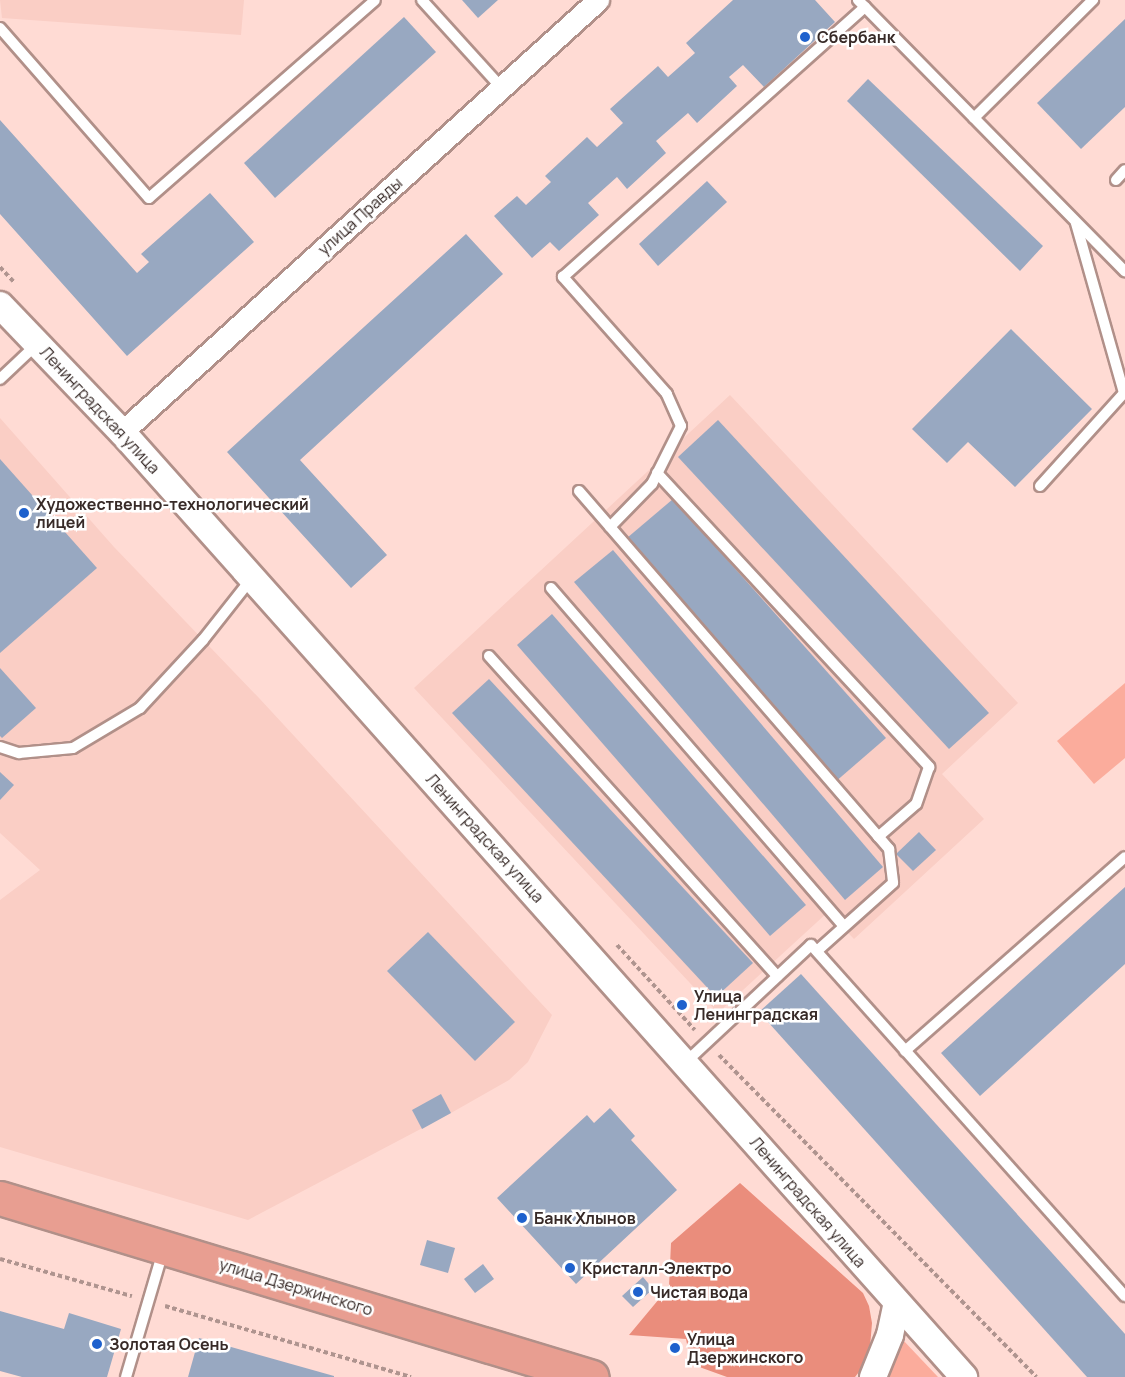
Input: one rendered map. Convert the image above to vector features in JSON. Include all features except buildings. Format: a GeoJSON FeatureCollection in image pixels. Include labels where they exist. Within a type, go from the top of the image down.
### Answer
{"type":"FeatureCollection","features":[{"type":"Feature","properties":{"kind":"main road","name":"улица Дзержинского"},"geometry":{"type":"LineString","coordinates":[[0,1198],[592,1377]]}},
{"type":"Feature","properties":{"kind":"street","name":"улица Правды"},"geometry":{"type":"LineString","coordinates":[[122,432],[598,0]]}},
{"type":"Feature","properties":{"kind":"street","name":"Ленинградская улица"},"geometry":{"type":"LineString","coordinates":[[0,305],[122,432],[686,1062],[964,1377]]}},
{"type":"Feature","properties":{"kind":"street"},"geometry":{"type":"LineString","coordinates":[[873,1377],[890,1335],[897,1303]]}},
{"type":"Feature","properties":{"kind":"lane"},"geometry":{"type":"LineString","coordinates":[[0,28],[149,198],[375,0]]}},
{"type":"Feature","properties":{"kind":"lane"},"geometry":{"type":"LineString","coordinates":[[422,0],[501,87]]}},
{"type":"Feature","properties":{"kind":"lane"},"geometry":{"type":"LineString","coordinates":[[974,118],[1093,0]]}},
{"type":"Feature","properties":{"kind":"lane"},"geometry":{"type":"LineString","coordinates":[[610,527],[652,484],[681,426],[667,394],[563,278],[861,4],[1125,272]]}},
{"type":"Feature","properties":{"kind":"lane"},"geometry":{"type":"LineString","coordinates":[[1116,180],[1125,170]]}},
{"type":"Feature","properties":{"kind":"lane"},"geometry":{"type":"LineString","coordinates":[[1040,486],[1124,393],[1076,222]]}},
{"type":"Feature","properties":{"kind":"lane"},"geometry":{"type":"LineString","coordinates":[[0,379],[37,344]]}},
{"type":"Feature","properties":{"kind":"lane"},"geometry":{"type":"LineString","coordinates":[[657,473],[930,767],[915,804],[878,837]]}},
{"type":"Feature","properties":{"kind":"lane"},"geometry":{"type":"LineString","coordinates":[[579,491],[889,849],[892,883],[817,951]]}},
{"type":"Feature","properties":{"kind":"lane"},"geometry":{"type":"LineString","coordinates":[[0,747],[19,753],[73,748],[140,708],[203,640],[252,578]]}},
{"type":"Feature","properties":{"kind":"lane"},"geometry":{"type":"LineString","coordinates":[[550,588],[844,926]]}},
{"type":"Feature","properties":{"kind":"lane"},"geometry":{"type":"LineString","coordinates":[[489,656],[777,976]]}},
{"type":"Feature","properties":{"kind":"lane"},"geometry":{"type":"LineString","coordinates":[[905,1051],[1125,857]]}},
{"type":"Feature","properties":{"kind":"lane"},"geometry":{"type":"LineString","coordinates":[[686,1062],[811,945],[905,1051],[1121,1284],[1125,1296]]}},
{"type":"Feature","properties":{"kind":"lane"},"geometry":{"type":"LineString","coordinates":[[126,1377],[164,1247]]}},
{"type":"Feature","properties":{"kind":"path"},"geometry":{"type":"LineString","coordinates":[[0,267],[15,284]]}},
{"type":"Feature","properties":{"kind":"path"},"geometry":{"type":"LineString","coordinates":[[612,939],[707,1043],[1036,1377]]}},
{"type":"Feature","properties":{"kind":"path"},"geometry":{"type":"LineString","coordinates":[[0,1259],[411,1377]]}},
{"type":"Feature","properties":{"kind":"shaded area"},"geometry":{"type":"Polygon","coordinates":[[[0,0],[244,0],[241,35],[2,18],[0,0]]]}},
{"type":"Feature","properties":{"kind":"shaded area"},"geometry":{"type":"Polygon","coordinates":[[[730,395],[1018,703],[942,774],[984,819],[854,939],[828,912],[718,1013],[414,688],[730,395]]]}},
{"type":"Feature","properties":{"kind":"shaded area"},"geometry":{"type":"Polygon","coordinates":[[[0,418],[114,547],[259,698],[552,1015],[528,1062],[509,1080],[248,1220],[0,1147],[0,900],[40,870],[0,833],[0,418]]]}},
{"type":"Feature","properties":{"kind":"shaded area"},"geometry":{"type":"Polygon","coordinates":[[[1125,683],[1125,758],[1094,784],[1057,741],[1125,683]]]}},
{"type":"Feature","properties":{"kind":"shaded area"},"geometry":{"type":"Polygon","coordinates":[[[740,1183],[863,1293],[869,1306],[872,1323],[870,1347],[862,1368],[855,1377],[727,1377],[691,1364],[686,1339],[629,1335],[669,1287],[671,1243],[740,1183]]]}},
{"type":"Feature","properties":{"kind":"shaded area"},"geometry":{"type":"Polygon","coordinates":[[[902,1339],[938,1377],[883,1377],[902,1339]]]}},
{"type":"Feature","properties":{"kind":"place","name":"Сбербанк"},"geometry":{"type":"Point","coordinates":[805,37]}},
{"type":"Feature","properties":{"kind":"place","name":"Художественно-технологический лицей"},"geometry":{"type":"Point","coordinates":[24,513]}},
{"type":"Feature","properties":{"kind":"place","name":"Улица Ленинградская"},"geometry":{"type":"Point","coordinates":[682,1005]}},
{"type":"Feature","properties":{"kind":"place","name":"Банк Хлынов"},"geometry":{"type":"Point","coordinates":[522,1218]}},
{"type":"Feature","properties":{"kind":"place","name":"Кристалл-Электро"},"geometry":{"type":"Point","coordinates":[570,1268]}},
{"type":"Feature","properties":{"kind":"place","name":"Чистая вода"},"geometry":{"type":"Point","coordinates":[638,1292]}},
{"type":"Feature","properties":{"kind":"place","name":"Золотая Осень"},"geometry":{"type":"Point","coordinates":[97,1344]}},
{"type":"Feature","properties":{"kind":"place","name":"Улица Дзержинского"},"geometry":{"type":"Point","coordinates":[675,1348]}}]}
